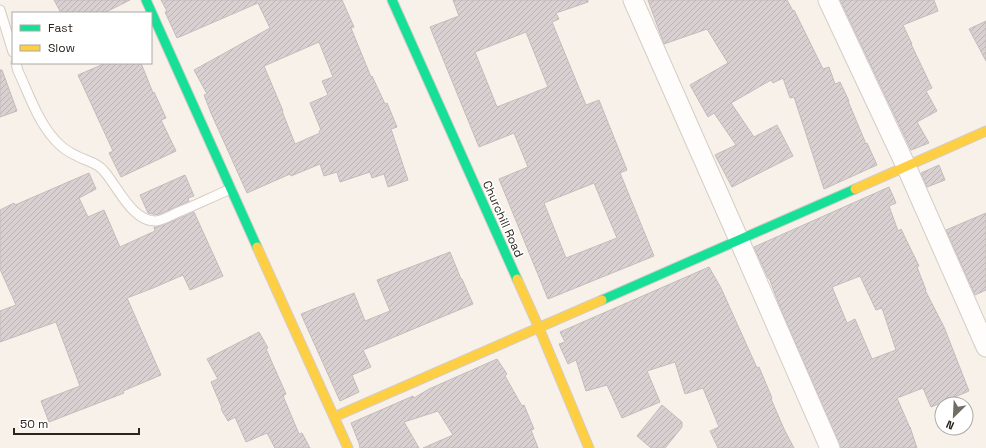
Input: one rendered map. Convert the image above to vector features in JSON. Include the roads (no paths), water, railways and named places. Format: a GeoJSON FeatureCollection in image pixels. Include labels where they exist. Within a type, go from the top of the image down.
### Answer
{"type":"FeatureCollection","features":[{"type":"Feature","properties":{"kind":"street"},"geometry":{"type":"LineString","coordinates":[[146,0],[151,12]]}},
{"type":"Feature","properties":{"kind":"street","name":"Churchill Road"},"geometry":{"type":"LineString","coordinates":[[392,0],[539,328],[589,448]]}},
{"type":"Feature","properties":{"kind":"street"},"geometry":{"type":"LineString","coordinates":[[633,0],[830,448]]}},
{"type":"Feature","properties":{"kind":"street"},"geometry":{"type":"LineString","coordinates":[[828,0],[906,166],[986,347]]}},
{"type":"Feature","properties":{"kind":"street"},"geometry":{"type":"LineString","coordinates":[[152,13],[348,448]]}},
{"type":"Feature","properties":{"kind":"street"},"geometry":{"type":"LineString","coordinates":[[334,417],[986,131]]}},
{"type":"Feature","properties":{"kind":"lane"},"geometry":{"type":"LineString","coordinates":[[0,10],[12,48]]}},
{"type":"Feature","properties":{"kind":"lane"},"geometry":{"type":"LineString","coordinates":[[16,64],[42,122],[55,140],[64,149],[92,162],[102,169],[129,205],[138,215],[146,220],[156,221],[167,217],[231,189]]}}]}
